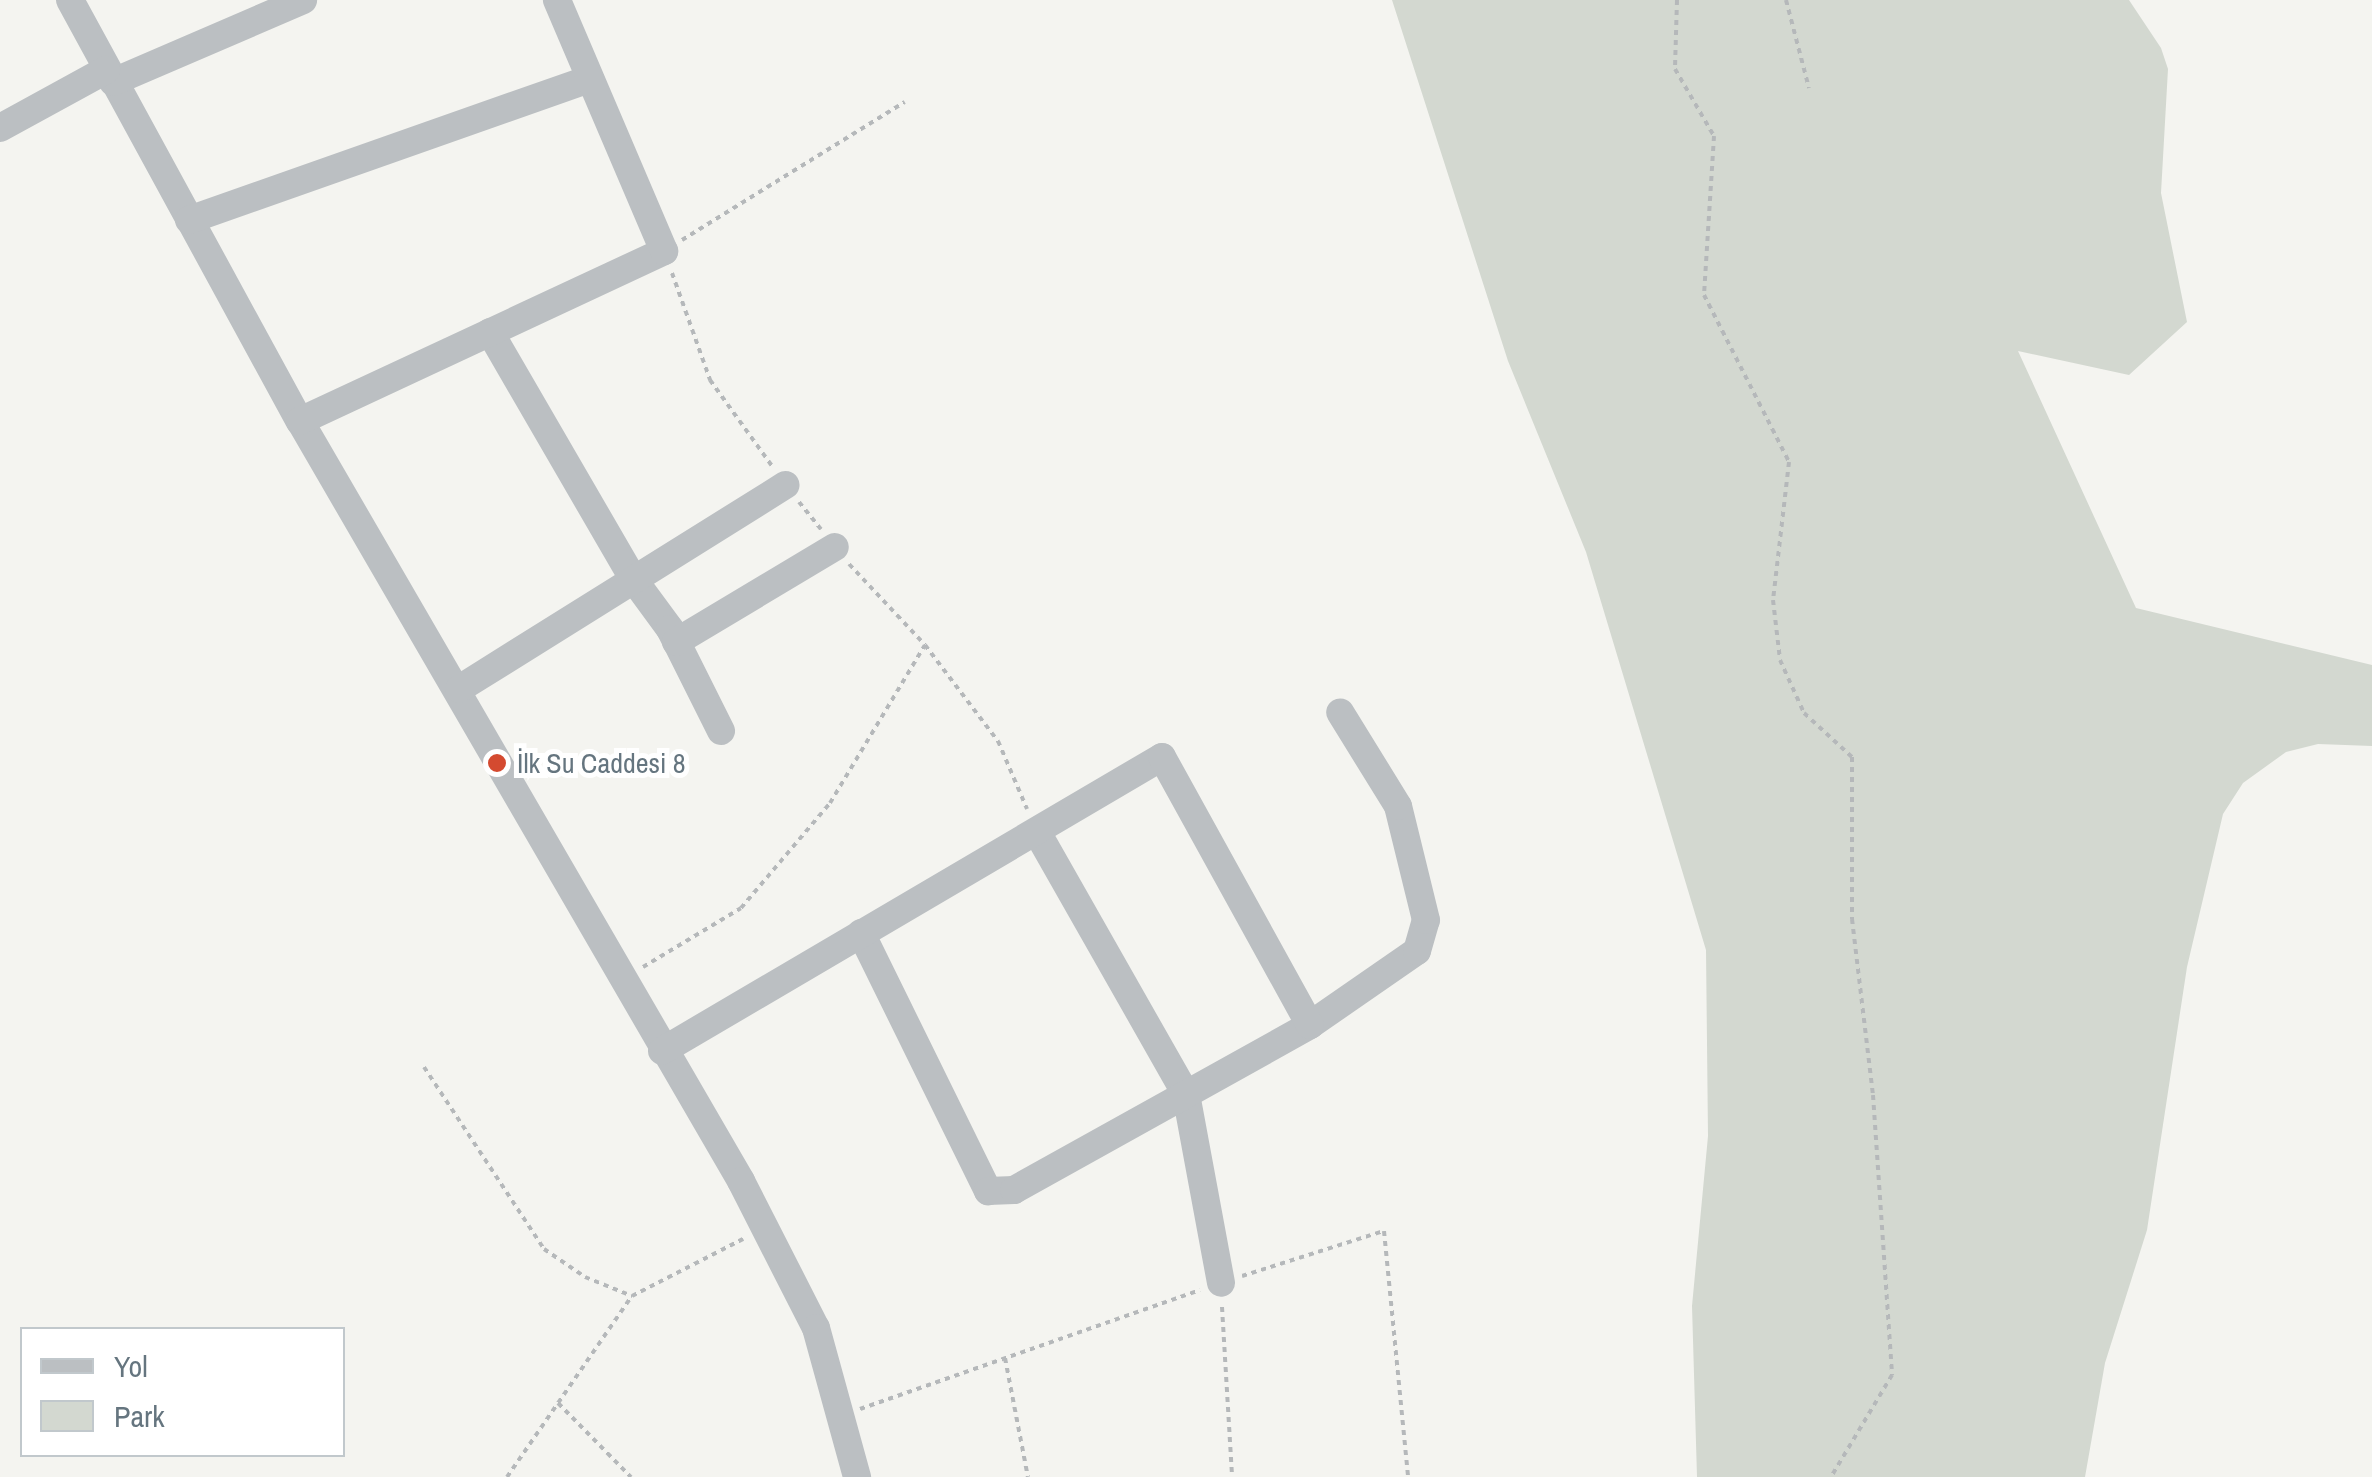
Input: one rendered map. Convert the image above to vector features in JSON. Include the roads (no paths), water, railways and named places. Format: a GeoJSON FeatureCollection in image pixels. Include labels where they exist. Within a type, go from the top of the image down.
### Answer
{"type":"FeatureCollection","features":[{"type":"Feature","properties":{"kind":"street"},"geometry":{"type":"LineString","coordinates":[[70,0],[300,421],[459,689],[765,1228],[816,1328],[857,1477]]}},
{"type":"Feature","properties":{"kind":"street"},"geometry":{"type":"LineString","coordinates":[[0,128],[110,76],[304,0]]}},
{"type":"Feature","properties":{"kind":"street"},"geometry":{"type":"LineString","coordinates":[[300,421],[664,251],[557,0]]}},
{"type":"Feature","properties":{"kind":"street"},"geometry":{"type":"LineString","coordinates":[[190,220],[590,78]]}},
{"type":"Feature","properties":{"kind":"street"},"geometry":{"type":"LineString","coordinates":[[490,332],[634,580],[676,642],[721,730]]}},
{"type":"Feature","properties":{"kind":"street"},"geometry":{"type":"LineString","coordinates":[[459,689],[786,485]]}},
{"type":"Feature","properties":{"kind":"street"},"geometry":{"type":"LineString","coordinates":[[676,642],[835,547]]}},
{"type":"Feature","properties":{"kind":"street"},"geometry":{"type":"LineString","coordinates":[[862,933],[993,1195],[1014,1190],[1310,1025],[1417,952],[1426,920],[1398,806],[1340,712]]}},
{"type":"Feature","properties":{"kind":"street"},"geometry":{"type":"LineString","coordinates":[[662,1050],[1162,757],[1310,1025]]}},
{"type":"Feature","properties":{"kind":"street"},"geometry":{"type":"LineString","coordinates":[[1037,832],[1186,1094],[1221,1282]]}},
{"type":"Feature","properties":{"kind":"place","name":"İlk Su Caddesi 8"},"geometry":{"type":"Point","coordinates":[497,763]}}]}
